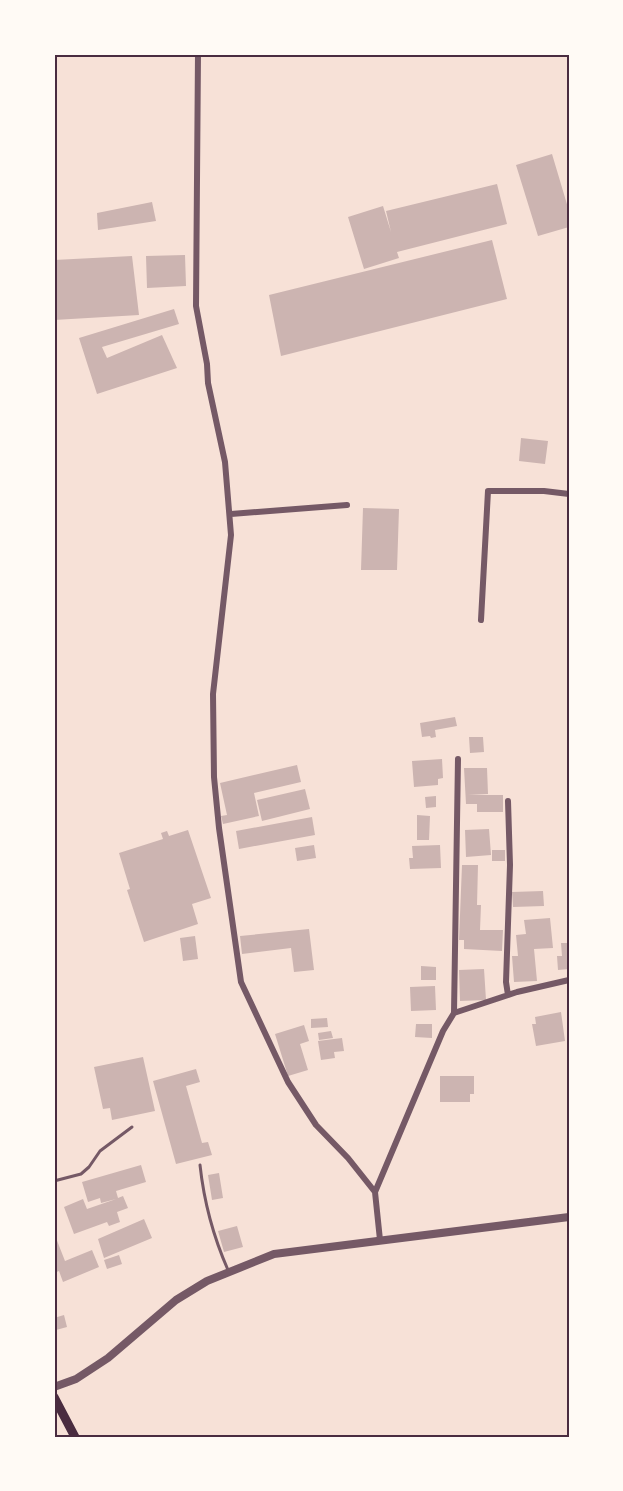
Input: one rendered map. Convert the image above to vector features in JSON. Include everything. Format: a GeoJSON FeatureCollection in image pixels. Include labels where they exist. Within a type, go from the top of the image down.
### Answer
{"type":"FeatureCollection","features":[{"type":"Feature","properties":{"kind":"main road"},"geometry":{"type":"LineString","coordinates":[[54,1397],[75,1437]]}},
{"type":"Feature","properties":{"kind":"street"},"geometry":{"type":"LineString","coordinates":[[198,54],[196,306],[207,364],[208,383],[225,462],[231,514],[231,535],[213,694],[214,777],[241,982],[288,1082],[316,1125],[348,1158],[375,1191]]}},
{"type":"Feature","properties":{"kind":"street"},"geometry":{"type":"LineString","coordinates":[[481,620],[488,491],[544,491],[569,494]]}},
{"type":"Feature","properties":{"kind":"street"},"geometry":{"type":"LineString","coordinates":[[231,514],[347,505]]}},
{"type":"Feature","properties":{"kind":"street"},"geometry":{"type":"LineString","coordinates":[[380,1240],[375,1191],[443,1031],[454,1013],[458,759]]}},
{"type":"Feature","properties":{"kind":"street"},"geometry":{"type":"LineString","coordinates":[[508,801],[510,865],[506,982],[508,995]]}},
{"type":"Feature","properties":{"kind":"street"},"geometry":{"type":"LineString","coordinates":[[454,1013],[508,995],[569,980]]}},
{"type":"Feature","properties":{"kind":"street"},"geometry":{"type":"LineString","coordinates":[[54,1387],[76,1379],[108,1358],[176,1300],[207,1281],[274,1254],[569,1217]]}},
{"type":"Feature","properties":{"kind":"lane"},"geometry":{"type":"LineString","coordinates":[[54,1181],[81,1174],[100,1151],[132,1127]]}},
{"type":"Feature","properties":{"kind":"lane"},"geometry":{"type":"LineString","coordinates":[[200,1165],[203,1193],[211,1225],[229,1272]]}},
{"type":"Feature","properties":{"kind":"building"},"geometry":{"type":"Polygon","coordinates":[[[552,154],[569,211],[569,227],[538,236],[516,165],[552,154]]]}},
{"type":"Feature","properties":{"kind":"building"},"geometry":{"type":"Polygon","coordinates":[[[497,184],[507,224],[397,252],[399,258],[364,269],[348,217],[383,206],[391,232],[386,211],[497,184]]]}},
{"type":"Feature","properties":{"kind":"building"},"geometry":{"type":"Polygon","coordinates":[[[152,202],[156,221],[98,230],[97,213],[152,202]]]}},
{"type":"Feature","properties":{"kind":"building"},"geometry":{"type":"Polygon","coordinates":[[[492,240],[507,299],[281,356],[269,295],[492,240]]]}},
{"type":"Feature","properties":{"kind":"building"},"geometry":{"type":"Polygon","coordinates":[[[185,255],[186,286],[147,288],[146,256],[185,255]]]}},
{"type":"Feature","properties":{"kind":"building"},"geometry":{"type":"Polygon","coordinates":[[[132,256],[139,315],[54,320],[54,260],[132,256]]]}},
{"type":"Feature","properties":{"kind":"building"},"geometry":{"type":"Polygon","coordinates":[[[174,309],[179,324],[102,347],[107,358],[162,335],[177,368],[97,394],[79,338],[174,309]]]}},
{"type":"Feature","properties":{"kind":"building"},"geometry":{"type":"Polygon","coordinates":[[[521,438],[548,441],[545,464],[519,461],[521,438]]]}},
{"type":"Feature","properties":{"kind":"building"},"geometry":{"type":"Polygon","coordinates":[[[363,508],[399,509],[397,570],[361,570],[363,508]]]}},
{"type":"Feature","properties":{"kind":"building"},"geometry":{"type":"Polygon","coordinates":[[[455,717],[457,726],[435,730],[436,737],[422,737],[420,723],[455,717]]]}},
{"type":"Feature","properties":{"kind":"building"},"geometry":{"type":"Polygon","coordinates":[[[469,737],[483,737],[484,752],[470,753],[469,737]]]}},
{"type":"Feature","properties":{"kind":"building"},"geometry":{"type":"Polygon","coordinates":[[[442,759],[443,778],[438,779],[438,785],[414,787],[412,761],[442,759]]]}},
{"type":"Feature","properties":{"kind":"building"},"geometry":{"type":"Polygon","coordinates":[[[297,765],[301,782],[254,793],[259,816],[223,824],[221,816],[227,815],[220,783],[297,765]]]}},
{"type":"Feature","properties":{"kind":"building"},"geometry":{"type":"Polygon","coordinates":[[[464,768],[487,768],[488,794],[468,795],[503,795],[503,812],[477,812],[477,804],[466,804],[464,768]]]}},
{"type":"Feature","properties":{"kind":"building"},"geometry":{"type":"Polygon","coordinates":[[[305,789],[310,809],[262,821],[257,800],[305,789]]]}},
{"type":"Feature","properties":{"kind":"building"},"geometry":{"type":"Polygon","coordinates":[[[436,796],[436,807],[426,808],[425,797],[436,796]]]}},
{"type":"Feature","properties":{"kind":"building"},"geometry":{"type":"Polygon","coordinates":[[[417,815],[430,816],[429,840],[417,840],[417,815]]]}},
{"type":"Feature","properties":{"kind":"building"},"geometry":{"type":"Polygon","coordinates":[[[312,817],[315,835],[239,849],[236,831],[312,817]]]}},
{"type":"Feature","properties":{"kind":"building"},"geometry":{"type":"Polygon","coordinates":[[[489,829],[491,855],[466,857],[465,830],[489,829]]]}},
{"type":"Feature","properties":{"kind":"building"},"geometry":{"type":"Polygon","coordinates":[[[188,830],[211,898],[192,904],[198,924],[144,942],[127,890],[130,889],[119,853],[163,839],[161,833],[167,831],[169,836],[188,830]]]}},
{"type":"Feature","properties":{"kind":"building"},"geometry":{"type":"Polygon","coordinates":[[[314,845],[316,858],[297,861],[295,848],[314,845]]]}},
{"type":"Feature","properties":{"kind":"building"},"geometry":{"type":"Polygon","coordinates":[[[440,845],[441,868],[410,869],[409,858],[413,858],[412,846],[440,845]]]}},
{"type":"Feature","properties":{"kind":"building"},"geometry":{"type":"Polygon","coordinates":[[[492,850],[505,850],[505,861],[492,861],[492,850]]]}},
{"type":"Feature","properties":{"kind":"building"},"geometry":{"type":"Polygon","coordinates":[[[462,865],[478,865],[477,905],[481,905],[480,930],[503,930],[502,951],[464,949],[464,940],[459,940],[462,865]]]}},
{"type":"Feature","properties":{"kind":"building"},"geometry":{"type":"Polygon","coordinates":[[[543,891],[544,906],[513,907],[512,892],[543,891]]]}},
{"type":"Feature","properties":{"kind":"building"},"geometry":{"type":"Polygon","coordinates":[[[550,918],[553,948],[534,949],[537,981],[514,982],[512,956],[518,956],[516,935],[526,934],[524,920],[550,918]]]}},
{"type":"Feature","properties":{"kind":"building"},"geometry":{"type":"Polygon","coordinates":[[[309,929],[314,970],[294,972],[291,948],[242,954],[240,936],[309,929]]]}},
{"type":"Feature","properties":{"kind":"building"},"geometry":{"type":"Polygon","coordinates":[[[195,936],[198,959],[183,961],[180,938],[195,936]]]}},
{"type":"Feature","properties":{"kind":"building"},"geometry":{"type":"Polygon","coordinates":[[[561,943],[569,943],[569,969],[558,970],[557,956],[562,956],[561,943]]]}},
{"type":"Feature","properties":{"kind":"building"},"geometry":{"type":"Polygon","coordinates":[[[421,966],[436,967],[436,980],[421,980],[421,966]]]}},
{"type":"Feature","properties":{"kind":"building"},"geometry":{"type":"Polygon","coordinates":[[[484,969],[486,1000],[460,1001],[459,970],[484,969]]]}},
{"type":"Feature","properties":{"kind":"building"},"geometry":{"type":"Polygon","coordinates":[[[435,986],[436,1010],[411,1011],[410,987],[435,986]]]}},
{"type":"Feature","properties":{"kind":"building"},"geometry":{"type":"Polygon","coordinates":[[[561,1012],[565,1041],[536,1046],[532,1024],[536,1024],[535,1017],[561,1012]]]}},
{"type":"Feature","properties":{"kind":"building"},"geometry":{"type":"Polygon","coordinates":[[[327,1018],[328,1027],[311,1028],[311,1019],[327,1018]]]}},
{"type":"Feature","properties":{"kind":"building"},"geometry":{"type":"Polygon","coordinates":[[[416,1024],[432,1024],[432,1038],[415,1037],[416,1024]]]}},
{"type":"Feature","properties":{"kind":"building"},"geometry":{"type":"Polygon","coordinates":[[[304,1025],[309,1041],[300,1044],[308,1070],[288,1076],[275,1034],[304,1025]]]}},
{"type":"Feature","properties":{"kind":"building"},"geometry":{"type":"Polygon","coordinates":[[[331,1031],[333,1038],[319,1040],[318,1033],[331,1031]]]}},
{"type":"Feature","properties":{"kind":"building"},"geometry":{"type":"Polygon","coordinates":[[[342,1038],[344,1051],[334,1052],[335,1058],[321,1060],[318,1041],[342,1038]]]}},
{"type":"Feature","properties":{"kind":"building"},"geometry":{"type":"Polygon","coordinates":[[[143,1057],[155,1111],[112,1120],[110,1108],[103,1109],[94,1067],[143,1057]]]}},
{"type":"Feature","properties":{"kind":"building"},"geometry":{"type":"Polygon","coordinates":[[[196,1069],[200,1082],[186,1086],[202,1143],[208,1142],[212,1155],[176,1164],[153,1081],[196,1069]]]}},
{"type":"Feature","properties":{"kind":"building"},"geometry":{"type":"Polygon","coordinates":[[[440,1076],[474,1076],[474,1094],[470,1094],[470,1102],[440,1102],[440,1076]]]}},
{"type":"Feature","properties":{"kind":"building"},"geometry":{"type":"Polygon","coordinates":[[[141,1165],[146,1182],[116,1191],[118,1198],[123,1196],[128,1208],[117,1212],[120,1222],[109,1226],[107,1222],[74,1234],[64,1207],[83,1199],[87,1209],[116,1199],[101,1203],[100,1198],[88,1202],[82,1182],[141,1165]]]}},
{"type":"Feature","properties":{"kind":"building"},"geometry":{"type":"Polygon","coordinates":[[[219,1173],[223,1198],[212,1200],[208,1175],[219,1173]]]}},
{"type":"Feature","properties":{"kind":"building"},"geometry":{"type":"Polygon","coordinates":[[[144,1219],[152,1238],[104,1258],[98,1239],[144,1219]]]}},
{"type":"Feature","properties":{"kind":"building"},"geometry":{"type":"Polygon","coordinates":[[[237,1226],[243,1247],[224,1252],[218,1231],[237,1226]]]}},
{"type":"Feature","properties":{"kind":"building"},"geometry":{"type":"Polygon","coordinates":[[[56,1238],[65,1261],[92,1250],[99,1267],[63,1282],[59,1271],[54,1273],[54,1239],[56,1238]]]}},
{"type":"Feature","properties":{"kind":"building"},"geometry":{"type":"Polygon","coordinates":[[[119,1255],[122,1264],[107,1269],[104,1260],[119,1255]]]}},
{"type":"Feature","properties":{"kind":"building"},"geometry":{"type":"Polygon","coordinates":[[[64,1315],[67,1327],[56,1330],[54,1318],[64,1315]]]}}]}
